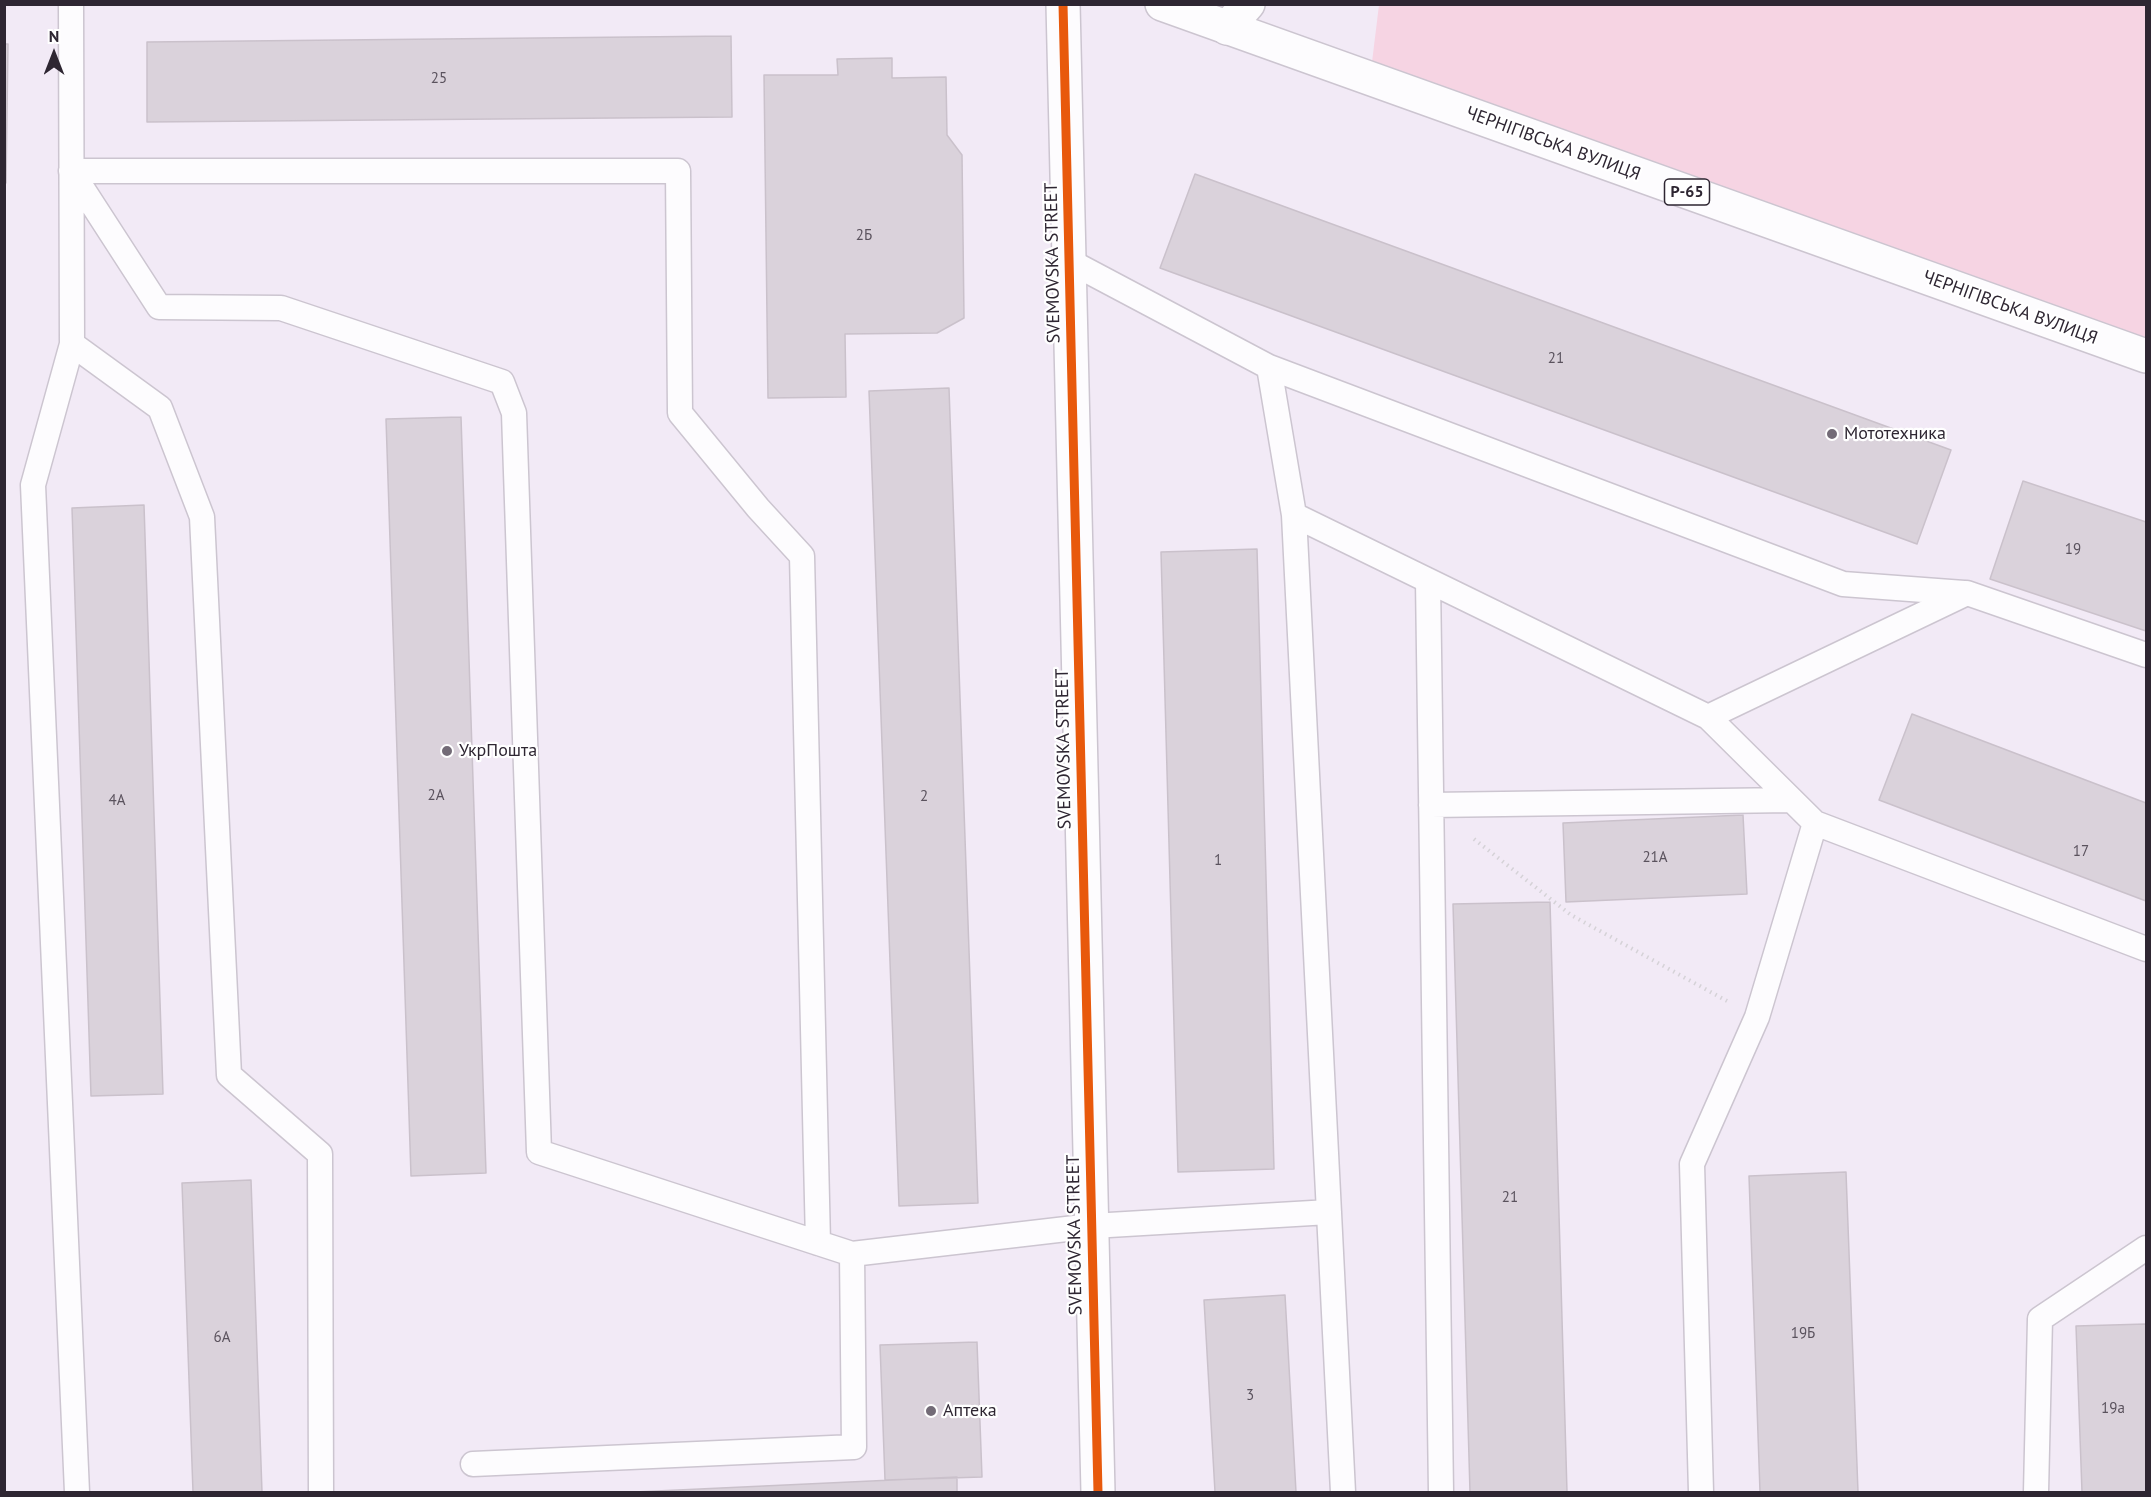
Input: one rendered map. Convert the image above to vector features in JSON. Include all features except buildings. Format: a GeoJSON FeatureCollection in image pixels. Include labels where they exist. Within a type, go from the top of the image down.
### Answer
{"type":"FeatureCollection","features":[{"type":"Feature","properties":{"kind":"street","name":"SVEMOVSKA STREET"},"geometry":{"type":"LineString","coordinates":[[1064,4],[1098,1492]]}},
{"type":"Feature","properties":{"kind":"street","name":"ЧЕРНІГІВСЬКА ВУЛИЦЯ"},"geometry":{"type":"LineString","coordinates":[[1162,4],[1237,16],[2146,356]]}},
{"type":"Feature","properties":{"kind":"lane"},"geometry":{"type":"LineString","coordinates":[[71,4],[72,344],[33,485],[77,1492]]}},
{"type":"Feature","properties":{"kind":"lane"},"geometry":{"type":"LineString","coordinates":[[71,171],[159,307],[281,308],[502,382],[514,413],[539,1152],[852,1254],[1092,1226],[1329,1212]]}},
{"type":"Feature","properties":{"kind":"lane"},"geometry":{"type":"LineString","coordinates":[[71,171],[678,171],[680,413],[758,508],[802,556],[818,1243]]}},
{"type":"Feature","properties":{"kind":"lane"},"geometry":{"type":"LineString","coordinates":[[1069,261],[1269,367],[1842,584],[1966,593],[2146,655]]}},
{"type":"Feature","properties":{"kind":"lane"},"geometry":{"type":"LineString","coordinates":[[72,344],[160,408],[202,517],[229,1075],[320,1154],[321,1492]]}},
{"type":"Feature","properties":{"kind":"lane"},"geometry":{"type":"LineString","coordinates":[[1269,367],[1294,515],[1343,1492]]}},
{"type":"Feature","properties":{"kind":"lane"},"geometry":{"type":"LineString","coordinates":[[1294,515],[1708,717],[1815,823],[2146,949]]}},
{"type":"Feature","properties":{"kind":"lane"},"geometry":{"type":"LineString","coordinates":[[1428,581],[1441,1492]]}},
{"type":"Feature","properties":{"kind":"lane"},"geometry":{"type":"LineString","coordinates":[[1708,717],[1966,593]]}},
{"type":"Feature","properties":{"kind":"lane"},"geometry":{"type":"LineString","coordinates":[[1431,805],[1791,800]]}},
{"type":"Feature","properties":{"kind":"lane"},"geometry":{"type":"LineString","coordinates":[[1701,1492],[1692,1164],[1757,1017],[1815,823]]}},
{"type":"Feature","properties":{"kind":"lane"},"geometry":{"type":"LineString","coordinates":[[2036,1492],[2040,1319],[2146,1248]]}},
{"type":"Feature","properties":{"kind":"lane"},"geometry":{"type":"LineString","coordinates":[[472,1464],[854,1447],[852,1254]]}},
{"type":"Feature","properties":{"kind":"path"},"geometry":{"type":"LineString","coordinates":[[1431,805],[1571,915],[1757,1017]]}},
{"type":"Feature","properties":{"kind":"shaded area"},"geometry":{"type":"Polygon","coordinates":[[[1379,5],[2146,5],[2146,339],[1372,62],[1379,5]]]}},
{"type":"Feature","properties":{"kind":"cycle path"},"geometry":{"type":"LineString","coordinates":[[1063,4],[1098,1492]]}},
{"type":"Feature","properties":{"kind":"place","name":"Мототехника"},"geometry":{"type":"Point","coordinates":[1832,434]}},
{"type":"Feature","properties":{"kind":"place","name":"УкрПошта"},"geometry":{"type":"Point","coordinates":[447,751]}},
{"type":"Feature","properties":{"kind":"place","name":"Аптека"},"geometry":{"type":"Point","coordinates":[931,1411]}}]}
